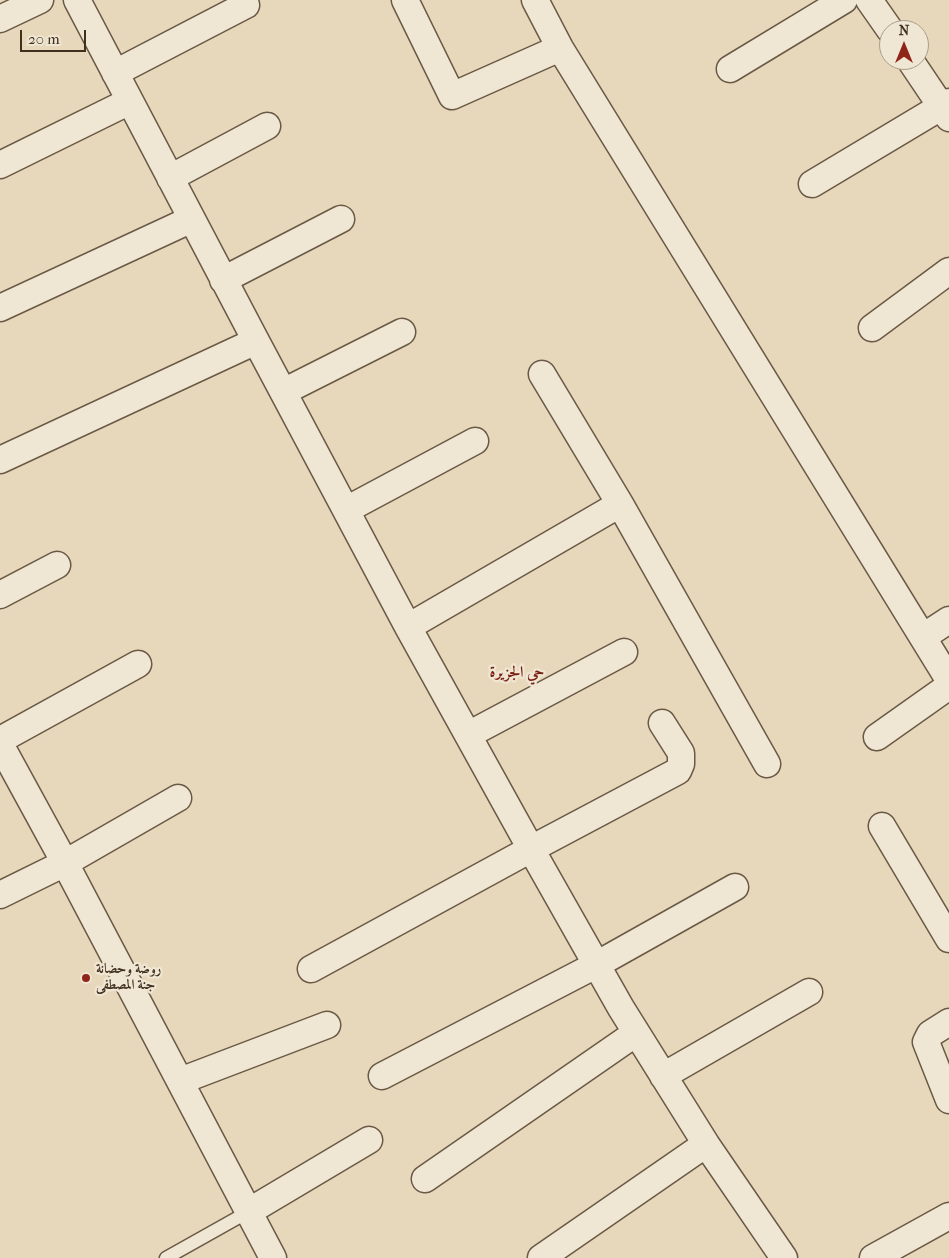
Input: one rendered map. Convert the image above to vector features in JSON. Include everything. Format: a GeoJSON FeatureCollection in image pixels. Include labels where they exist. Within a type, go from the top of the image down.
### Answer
{"type":"FeatureCollection","features":[{"type":"Feature","properties":{"kind":"street"},"geometry":{"type":"LineString","coordinates":[[0,19],[40,0]]}},
{"type":"Feature","properties":{"kind":"street"},"geometry":{"type":"LineString","coordinates":[[77,0],[408,626],[531,849],[636,1033],[777,1256]]}},
{"type":"Feature","properties":{"kind":"street"},"geometry":{"type":"LineString","coordinates":[[405,0],[452,96],[560,48]]}},
{"type":"Feature","properties":{"kind":"street"},"geometry":{"type":"LineString","coordinates":[[535,0],[560,48],[949,680]]}},
{"type":"Feature","properties":{"kind":"street"},"geometry":{"type":"LineString","coordinates":[[730,69],[844,0]]}},
{"type":"Feature","properties":{"kind":"street"},"geometry":{"type":"LineString","coordinates":[[869,0],[883,20]]}},
{"type":"Feature","properties":{"kind":"street"},"geometry":{"type":"LineString","coordinates":[[115,73],[246,5]]}},
{"type":"Feature","properties":{"kind":"street"},"geometry":{"type":"LineString","coordinates":[[812,184],[947,108],[918,70]]}},
{"type":"Feature","properties":{"kind":"street"},"geometry":{"type":"LineString","coordinates":[[0,165],[130,102]]}},
{"type":"Feature","properties":{"kind":"street"},"geometry":{"type":"LineString","coordinates":[[170,178],[267,126]]}},
{"type":"Feature","properties":{"kind":"street"},"geometry":{"type":"LineString","coordinates":[[0,308],[192,219]]}},
{"type":"Feature","properties":{"kind":"street"},"geometry":{"type":"LineString","coordinates":[[224,280],[341,219]]}},
{"type":"Feature","properties":{"kind":"street"},"geometry":{"type":"LineString","coordinates":[[872,328],[949,271]]}},
{"type":"Feature","properties":{"kind":"street"},"geometry":{"type":"LineString","coordinates":[[283,392],[402,332]]}},
{"type":"Feature","properties":{"kind":"street"},"geometry":{"type":"LineString","coordinates":[[0,460],[256,341]]}},
{"type":"Feature","properties":{"kind":"street"},"geometry":{"type":"LineString","coordinates":[[542,374],[620,504],[767,764]]}},
{"type":"Feature","properties":{"kind":"street"},"geometry":{"type":"LineString","coordinates":[[346,510],[475,441]]}},
{"type":"Feature","properties":{"kind":"street"},"geometry":{"type":"LineString","coordinates":[[408,626],[620,504]]}},
{"type":"Feature","properties":{"kind":"street"},"geometry":{"type":"LineString","coordinates":[[0,595],[58,565]]}},
{"type":"Feature","properties":{"kind":"street"},"geometry":{"type":"LineString","coordinates":[[923,637],[949,620]]}},
{"type":"Feature","properties":{"kind":"street"},"geometry":{"type":"LineString","coordinates":[[468,735],[624,652]]}},
{"type":"Feature","properties":{"kind":"street"},"geometry":{"type":"LineString","coordinates":[[0,740],[138,664]]}},
{"type":"Feature","properties":{"kind":"street"},"geometry":{"type":"LineString","coordinates":[[877,737],[949,686]]}},
{"type":"Feature","properties":{"kind":"street"},"geometry":{"type":"LineString","coordinates":[[311,970],[531,849],[678,771],[681,764],[681,753],[662,723]]}},
{"type":"Feature","properties":{"kind":"street"},"geometry":{"type":"LineString","coordinates":[[0,744],[66,863],[273,1258]]}},
{"type":"Feature","properties":{"kind":"street"},"geometry":{"type":"LineString","coordinates":[[0,895],[66,863],[178,798]]}},
{"type":"Feature","properties":{"kind":"street"},"geometry":{"type":"LineString","coordinates":[[882,826],[949,939]]}},
{"type":"Feature","properties":{"kind":"street"},"geometry":{"type":"LineString","coordinates":[[382,1076],[596,965],[735,887]]}},
{"type":"Feature","properties":{"kind":"street"},"geometry":{"type":"LineString","coordinates":[[663,1076],[809,992]]}},
{"type":"Feature","properties":{"kind":"street"},"geometry":{"type":"LineString","coordinates":[[949,1022],[930,1034],[926,1042],[949,1100]]}},
{"type":"Feature","properties":{"kind":"street"},"geometry":{"type":"LineString","coordinates":[[180,1081],[327,1025]]}},
{"type":"Feature","properties":{"kind":"street"},"geometry":{"type":"LineString","coordinates":[[425,1179],[636,1033]]}},
{"type":"Feature","properties":{"kind":"street"},"geometry":{"type":"LineString","coordinates":[[248,1212],[369,1140]]}},
{"type":"Feature","properties":{"kind":"street"},"geometry":{"type":"LineString","coordinates":[[541,1258],[706,1144]]}},
{"type":"Feature","properties":{"kind":"street"},"geometry":{"type":"LineString","coordinates":[[874,1258],[949,1216]]}},
{"type":"Feature","properties":{"kind":"lane"},"geometry":{"type":"LineString","coordinates":[[166,1258],[248,1212]]}},
{"type":"Feature","properties":{"kind":"place","name":"روضة وحضانة جنة المصطفى"},"geometry":{"type":"Point","coordinates":[86,978]}},
{"type":"Feature","properties":{"kind":"district","name":"حي الجزيرة"},"geometry":{"type":"Point","coordinates":[517,673]}}]}
